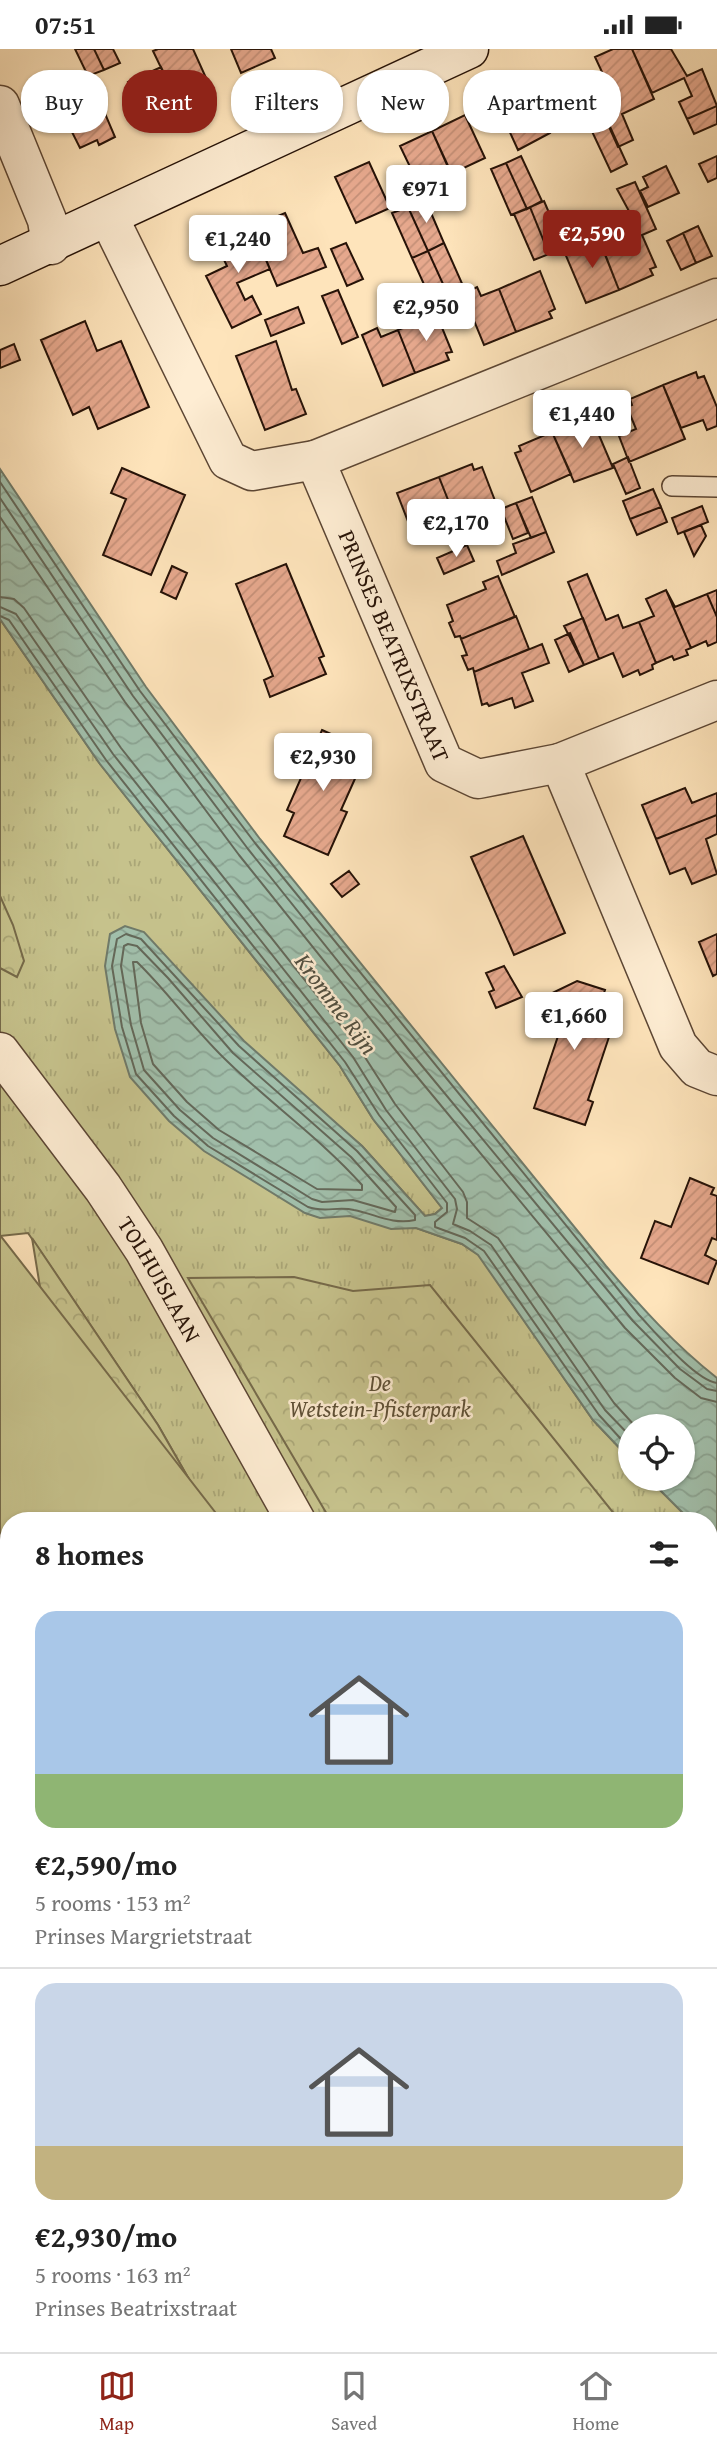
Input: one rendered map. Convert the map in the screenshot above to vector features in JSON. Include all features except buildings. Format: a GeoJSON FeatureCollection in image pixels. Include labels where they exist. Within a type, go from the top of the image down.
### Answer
{"type":"FeatureCollection","features":[{"type":"Feature","properties":{"kind":"street"},"geometry":{"type":"LineString","coordinates":[[0,266],[51,245],[469,49]]}},
{"type":"Feature","properties":{"kind":"street"},"geometry":{"type":"LineString","coordinates":[[0,105],[47,220],[51,245]]}},
{"type":"Feature","properties":{"kind":"street"},"geometry":{"type":"LineString","coordinates":[[109,218],[228,460],[252,471],[315,460],[717,298]]}},
{"type":"Feature","properties":{"kind":"street","name":"PRINSES BEATRIXSTRAAT"},"geometry":{"type":"LineString","coordinates":[[315,460],[444,763],[478,779],[560,763],[717,700]]}},
{"type":"Feature","properties":{"kind":"street"},"geometry":{"type":"LineString","coordinates":[[560,763],[678,1046],[697,1068],[717,1076]]}},
{"type":"Feature","properties":{"kind":"street","name":"TOLHUISLAAN"},"geometry":{"type":"LineString","coordinates":[[0,1052],[103,1188],[144,1250],[291,1512]]}},
{"type":"Feature","properties":{"kind":"lane"},"geometry":{"type":"LineString","coordinates":[[672,485],[717,487]]}},
{"type":"Feature","properties":{"kind":"green space","name":"De Wetstein-Pfisterpark"},"geometry":{"type":"Polygon","coordinates":[[[0,619],[100,764],[340,1066],[373,1119],[442,1208],[435,1214],[425,1216],[362,1146],[291,1085],[416,1228],[462,1244],[479,1255],[593,1420],[618,1446],[618,1491],[661,1491],[682,1512],[306,1512],[0,1040],[0,619]]]}},
{"type":"Feature","properties":{"kind":"green space"},"geometry":{"type":"Polygon","coordinates":[[[0,896],[13,925],[24,961],[17,977],[0,968],[0,896]]]}},
{"type":"Feature","properties":{"kind":"green space"},"geometry":{"type":"Polygon","coordinates":[[[0,1083],[109,1227],[281,1512],[208,1512],[158,1425],[28,1233],[0,1236],[0,1083]]]}},
{"type":"Feature","properties":{"kind":"green space"},"geometry":{"type":"Polygon","coordinates":[[[0,1235],[215,1512],[0,1512],[0,1235]]]}},
{"type":"Feature","properties":{"kind":"green space"},"geometry":{"type":"Polygon","coordinates":[[[32,1238],[158,1425],[208,1512],[28,1512],[76,1507],[32,1238]]]}},
{"type":"Feature","properties":{"kind":"green space"},"geometry":{"type":"Polygon","coordinates":[[[294,1277],[353,1291],[430,1285],[613,1512],[326,1512],[188,1278],[294,1277]]]}},
{"type":"Feature","properties":{"kind":"water","name":"Kromme Rijn"},"geometry":{"type":"Polygon","coordinates":[[[0,469],[146,687],[260,839],[606,1266],[658,1325],[717,1378],[717,1512],[682,1512],[661,1491],[695,1491],[695,1414],[618,1414],[618,1446],[593,1420],[478,1255],[462,1244],[416,1228],[391,1229],[350,1216],[320,1218],[305,1213],[204,1151],[169,1121],[130,1077],[115,1029],[105,966],[110,934],[125,926],[144,932],[244,1041],[362,1146],[425,1216],[435,1214],[442,1208],[373,1119],[340,1066],[100,764],[0,619],[0,469]]]}}]}
